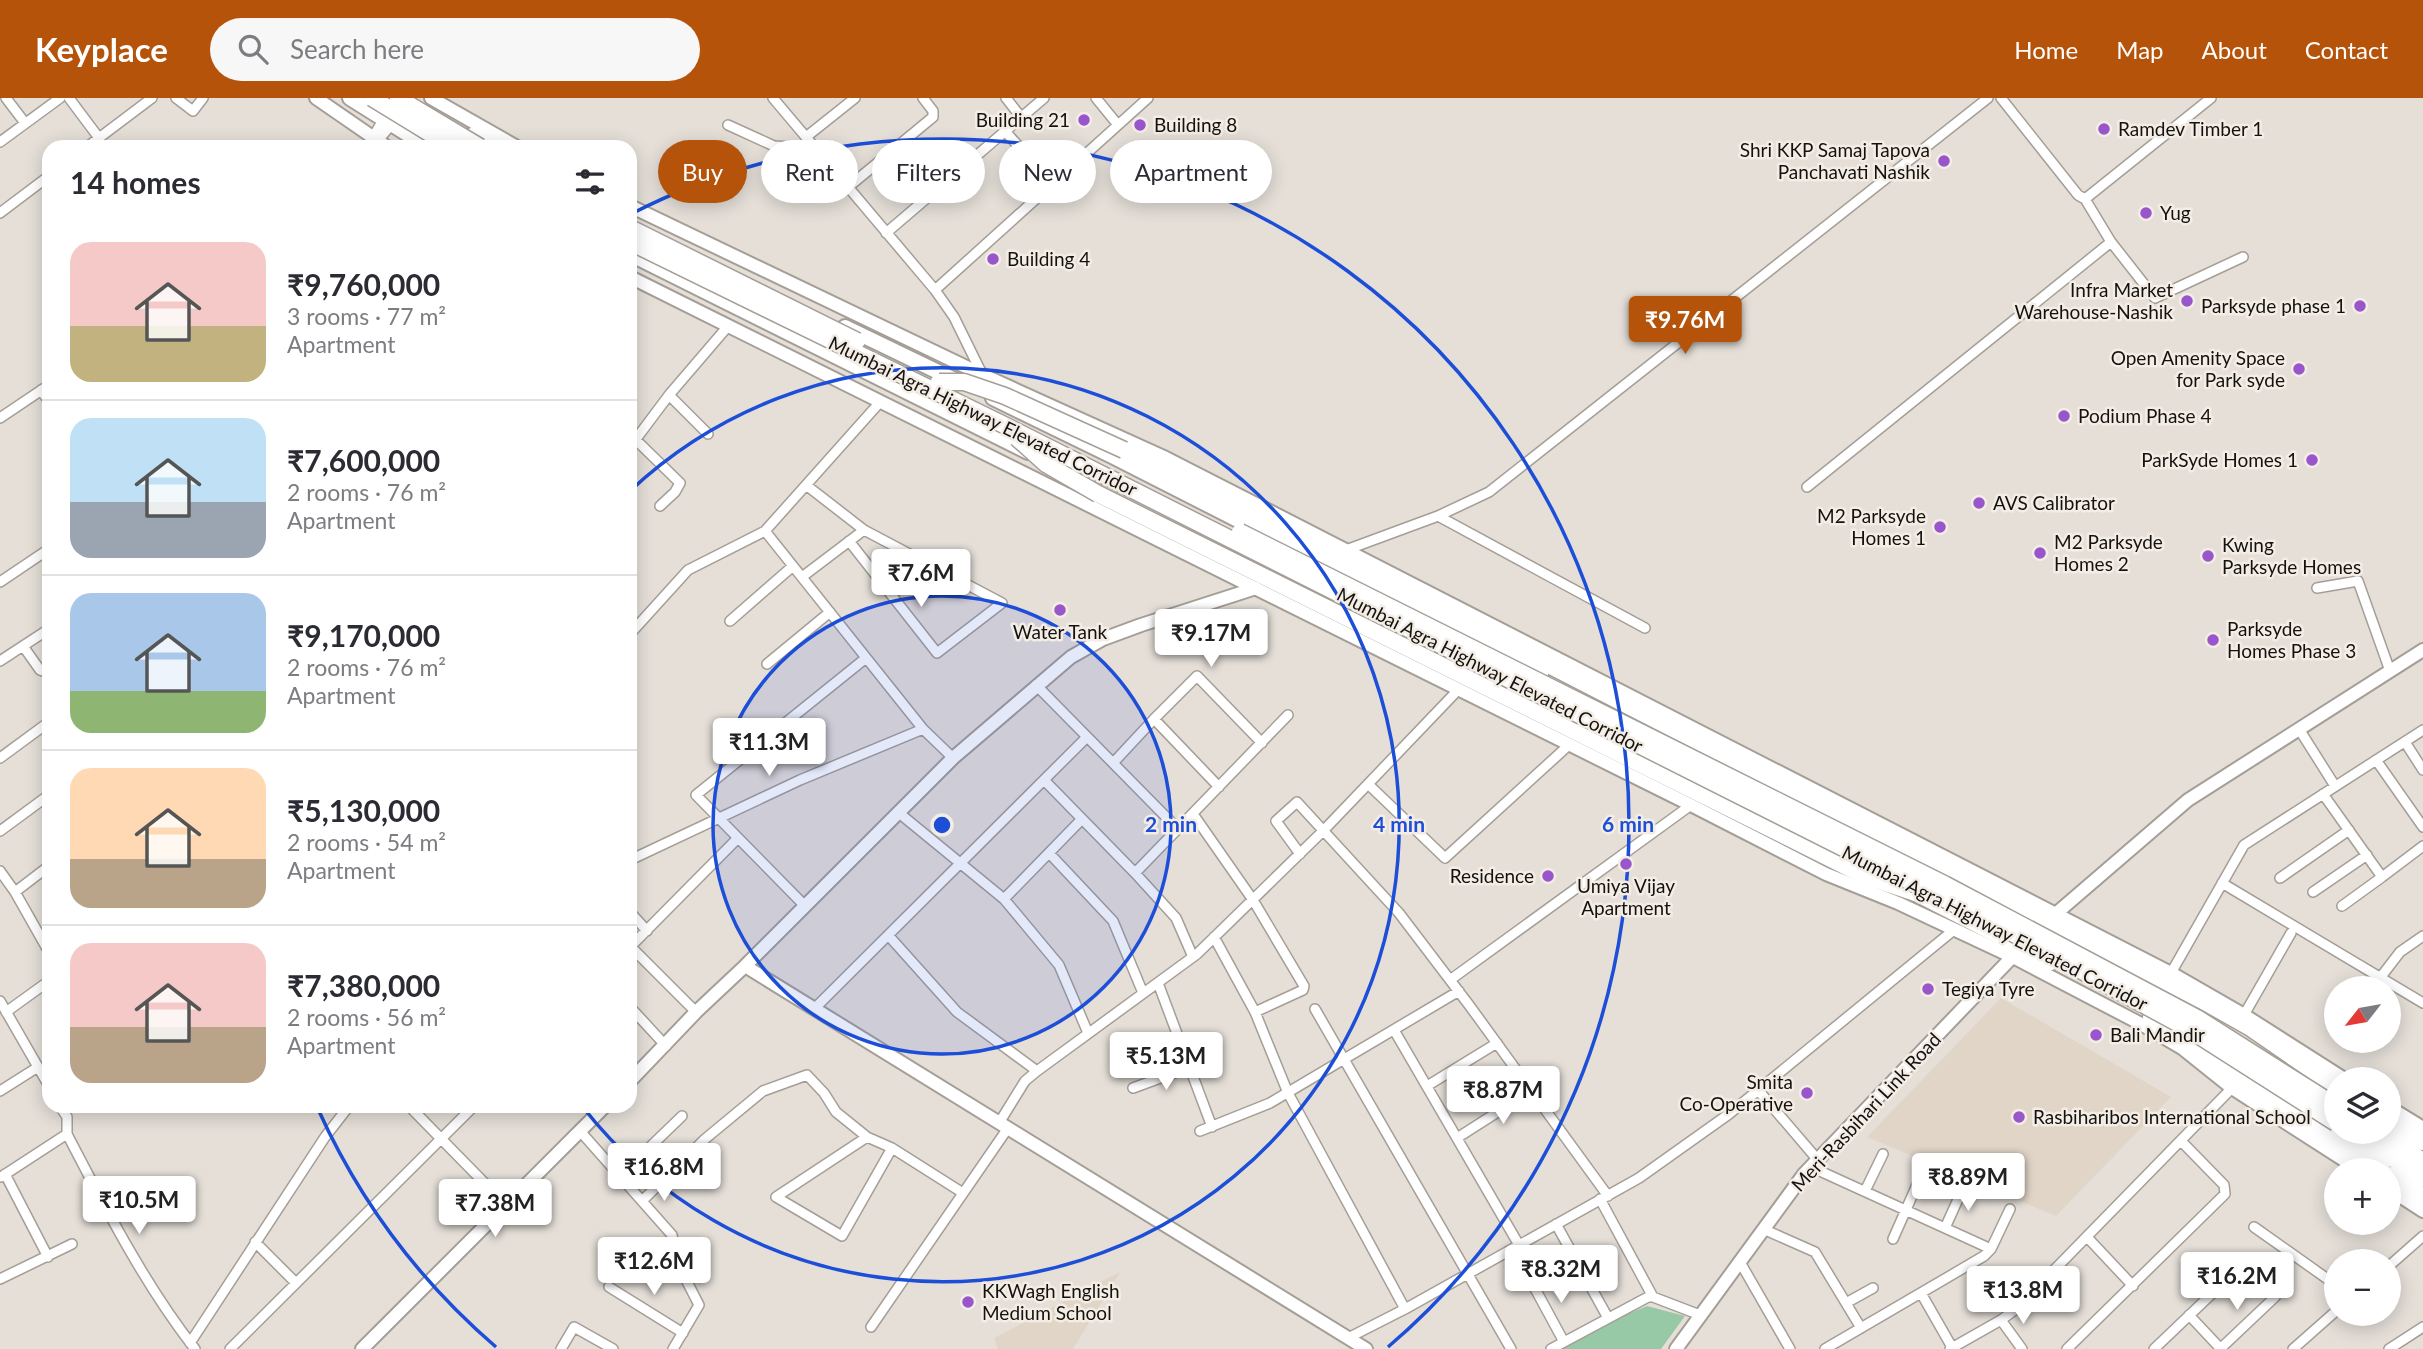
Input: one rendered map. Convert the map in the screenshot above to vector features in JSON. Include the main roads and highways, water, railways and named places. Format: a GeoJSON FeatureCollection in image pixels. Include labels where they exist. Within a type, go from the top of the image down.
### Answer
{"type":"FeatureCollection","features":[{"type":"Feature","properties":{"kind":"highway"},"geometry":{"type":"LineString","coordinates":[[372,98],[441,140]]}},
{"type":"Feature","properties":{"kind":"highway"},"geometry":{"type":"LineString","coordinates":[[398,98],[468,140]]}},
{"type":"Feature","properties":{"kind":"highway","name":"Mumbai Agra Highway Elevated Corridor"},"geometry":{"type":"LineString","coordinates":[[637,231],[1946,885],[2197,1018],[2324,1098]]}},
{"type":"Feature","properties":{"kind":"highway","name":"Mumbai Agra Highway Elevated Corridor"},"geometry":{"type":"LineString","coordinates":[[637,245],[1002,424],[2016,935],[2190,1030],[2324,1115]]}},
{"type":"Feature","properties":{"kind":"highway"},"geometry":{"type":"LineString","coordinates":[[939,382],[964,382],[1005,396],[1124,450],[1333,555],[2048,921],[2249,1027],[2324,1079]]}},
{"type":"Feature","properties":{"kind":"highway"},"geometry":{"type":"LineString","coordinates":[[1002,424],[1046,464],[1098,494],[1865,876],[1915,893]]}},
{"type":"Feature","properties":{"kind":"highway"},"geometry":{"type":"LineString","coordinates":[[2151,1017],[2184,1043],[2363,1158]]}},
{"type":"Feature","properties":{"kind":"highway"},"geometry":{"type":"LineString","coordinates":[[2401,1128],[2423,1142]]}},
{"type":"Feature","properties":{"kind":"highway"},"geometry":{"type":"LineString","coordinates":[[2370,1144],[2423,1178]]}},
{"type":"Feature","properties":{"kind":"highway"},"geometry":{"type":"LineString","coordinates":[[2397,1144],[2423,1161]]}},
{"type":"Feature","properties":{"kind":"highway"},"geometry":{"type":"LineString","coordinates":[[2401,1182],[2423,1196]]}},
{"type":"Feature","properties":{"kind":"main road"},"geometry":{"type":"LineString","coordinates":[[350,98],[417,140]]}},
{"type":"Feature","properties":{"kind":"main road"},"geometry":{"type":"LineString","coordinates":[[387,122],[417,99],[482,140]]}},
{"type":"Feature","properties":{"kind":"main road"},"geometry":{"type":"LineString","coordinates":[[637,223],[2048,921],[2199,1011],[2324,1090]]}},
{"type":"Feature","properties":{"kind":"main road"},"geometry":{"type":"LineString","coordinates":[[637,257],[1915,893],[2018,952],[2189,1036],[2324,1122]]}},
{"type":"Feature","properties":{"kind":"main road"},"geometry":{"type":"LineString","coordinates":[[2401,1139],[2423,1153]]}},
{"type":"Feature","properties":{"kind":"main road"},"geometry":{"type":"LineString","coordinates":[[2358,1144],[2423,1185]]}},
{"type":"Feature","properties":{"kind":"place","name":"Building 21"},"geometry":{"type":"Point","coordinates":[1084,120]}},
{"type":"Feature","properties":{"kind":"place","name":"Building 8"},"geometry":{"type":"Point","coordinates":[1140,125]}},
{"type":"Feature","properties":{"kind":"place","name":"Ramdev Timber 1"},"geometry":{"type":"Point","coordinates":[2104,129]}},
{"type":"Feature","properties":{"kind":"place","name":"Shri KKP Samaj Tapova Panchavati Nashik"},"geometry":{"type":"Point","coordinates":[1944,161]}},
{"type":"Feature","properties":{"kind":"place","name":"Yug"},"geometry":{"type":"Point","coordinates":[2146,213]}},
{"type":"Feature","properties":{"kind":"place","name":"Building 4"},"geometry":{"type":"Point","coordinates":[993,259]}},
{"type":"Feature","properties":{"kind":"place","name":"Infra Market Warehouse-Nashik"},"geometry":{"type":"Point","coordinates":[2187,301]}},
{"type":"Feature","properties":{"kind":"place","name":"Parksyde phase 1"},"geometry":{"type":"Point","coordinates":[2360,306]}},
{"type":"Feature","properties":{"kind":"place","name":"Open Amenity Space for Park syde"},"geometry":{"type":"Point","coordinates":[2299,369]}},
{"type":"Feature","properties":{"kind":"place","name":"Podium Phase 4"},"geometry":{"type":"Point","coordinates":[2064,416]}},
{"type":"Feature","properties":{"kind":"place","name":"ParkSyde Homes 1"},"geometry":{"type":"Point","coordinates":[2312,460]}},
{"type":"Feature","properties":{"kind":"place","name":"AVS Calibrator"},"geometry":{"type":"Point","coordinates":[1979,503]}},
{"type":"Feature","properties":{"kind":"place","name":"M2 Parksyde Homes 1"},"geometry":{"type":"Point","coordinates":[1940,527]}},
{"type":"Feature","properties":{"kind":"place","name":"M2 Parksyde Homes 2"},"geometry":{"type":"Point","coordinates":[2040,553]}},
{"type":"Feature","properties":{"kind":"place","name":"Kwing Parksyde Homes"},"geometry":{"type":"Point","coordinates":[2208,556]}},
{"type":"Feature","properties":{"kind":"place","name":"Water Tank"},"geometry":{"type":"Point","coordinates":[1060,610]}},
{"type":"Feature","properties":{"kind":"place","name":"Parksyde Homes Phase 3"},"geometry":{"type":"Point","coordinates":[2213,640]}},
{"type":"Feature","properties":{"kind":"place","name":"Umiya Vijay Apartment"},"geometry":{"type":"Point","coordinates":[1626,864]}},
{"type":"Feature","properties":{"kind":"place","name":"Residence"},"geometry":{"type":"Point","coordinates":[1548,876]}},
{"type":"Feature","properties":{"kind":"place","name":"Tegiya Tyre"},"geometry":{"type":"Point","coordinates":[1928,989]}},
{"type":"Feature","properties":{"kind":"place","name":"Bali Mandir"},"geometry":{"type":"Point","coordinates":[2096,1035]}},
{"type":"Feature","properties":{"kind":"place","name":"Smita Co-Operative"},"geometry":{"type":"Point","coordinates":[1807,1093]}},
{"type":"Feature","properties":{"kind":"place","name":"Rasbiharibos International School"},"geometry":{"type":"Point","coordinates":[2019,1117]}},
{"type":"Feature","properties":{"kind":"place","name":"KKWagh English Medium School"},"geometry":{"type":"Point","coordinates":[968,1302]}}]}
